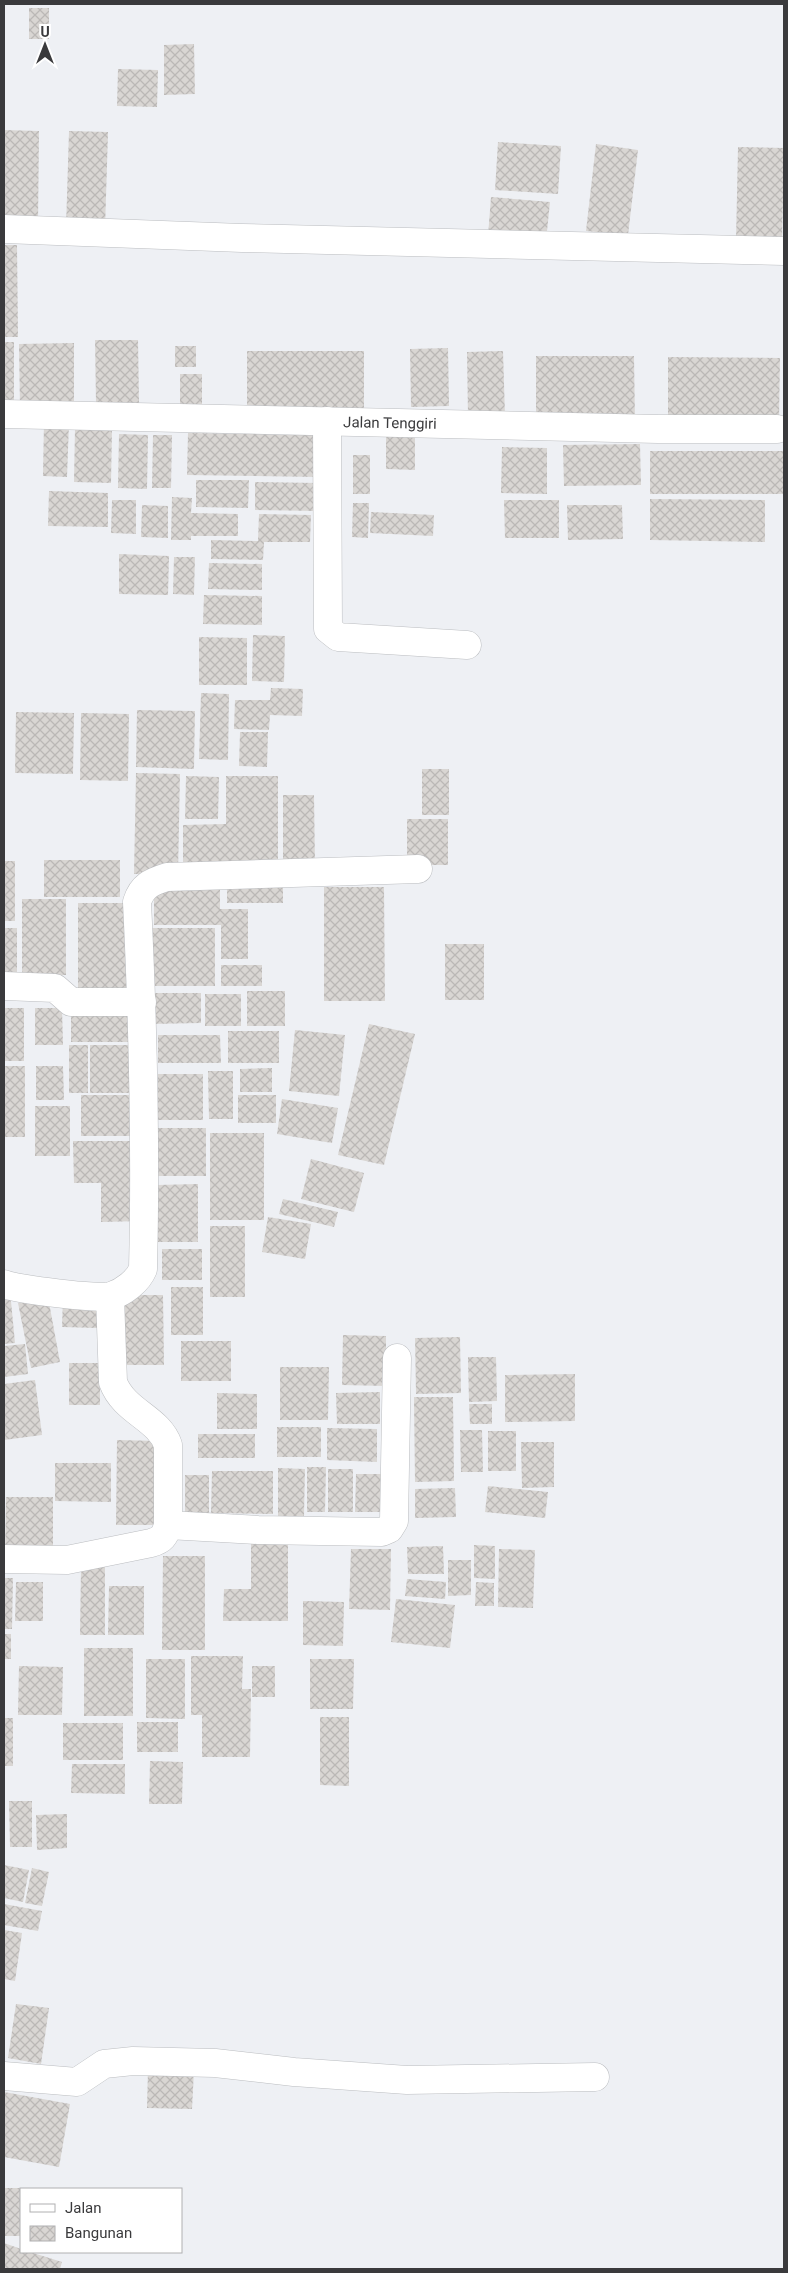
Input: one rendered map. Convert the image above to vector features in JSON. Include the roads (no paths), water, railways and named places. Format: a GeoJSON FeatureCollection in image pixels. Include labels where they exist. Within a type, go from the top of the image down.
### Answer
{"type":"FeatureCollection","features":[{"type":"Feature","properties":{"kind":"street"},"geometry":{"type":"LineString","coordinates":[[4,229],[232,237],[784,251]]}},
{"type":"Feature","properties":{"kind":"street","name":"Jalan Tenggiri"},"geometry":{"type":"LineString","coordinates":[[4,414],[648,429],[777,429]]}},
{"type":"Feature","properties":{"kind":"street"},"geometry":{"type":"LineString","coordinates":[[327,422],[328,629],[338,637],[467,645]]}},
{"type":"Feature","properties":{"kind":"street"},"geometry":{"type":"LineString","coordinates":[[4,1284],[28,1291],[110,1297],[137,1280],[143,1269],[142,1002],[137,902],[140,892],[154,881],[167,877],[418,869]]}},
{"type":"Feature","properties":{"kind":"street"},"geometry":{"type":"LineString","coordinates":[[4,986],[54,988],[71,1002],[142,1002]]}},
{"type":"Feature","properties":{"kind":"street"},"geometry":{"type":"LineString","coordinates":[[4,1559],[67,1560],[142,1545],[160,1540],[166,1533],[168,1525],[168,1445],[165,1435],[124,1402],[117,1393],[113,1382],[110,1297]]}},
{"type":"Feature","properties":{"kind":"street"},"geometry":{"type":"LineString","coordinates":[[168,1525],[258,1530],[382,1532],[389,1529],[394,1521],[397,1358]]}},
{"type":"Feature","properties":{"kind":"street"},"geometry":{"type":"LineString","coordinates":[[4,2076],[77,2082],[104,2064],[133,2061],[214,2062],[294,2072],[407,2080],[595,2077]]}}]}
